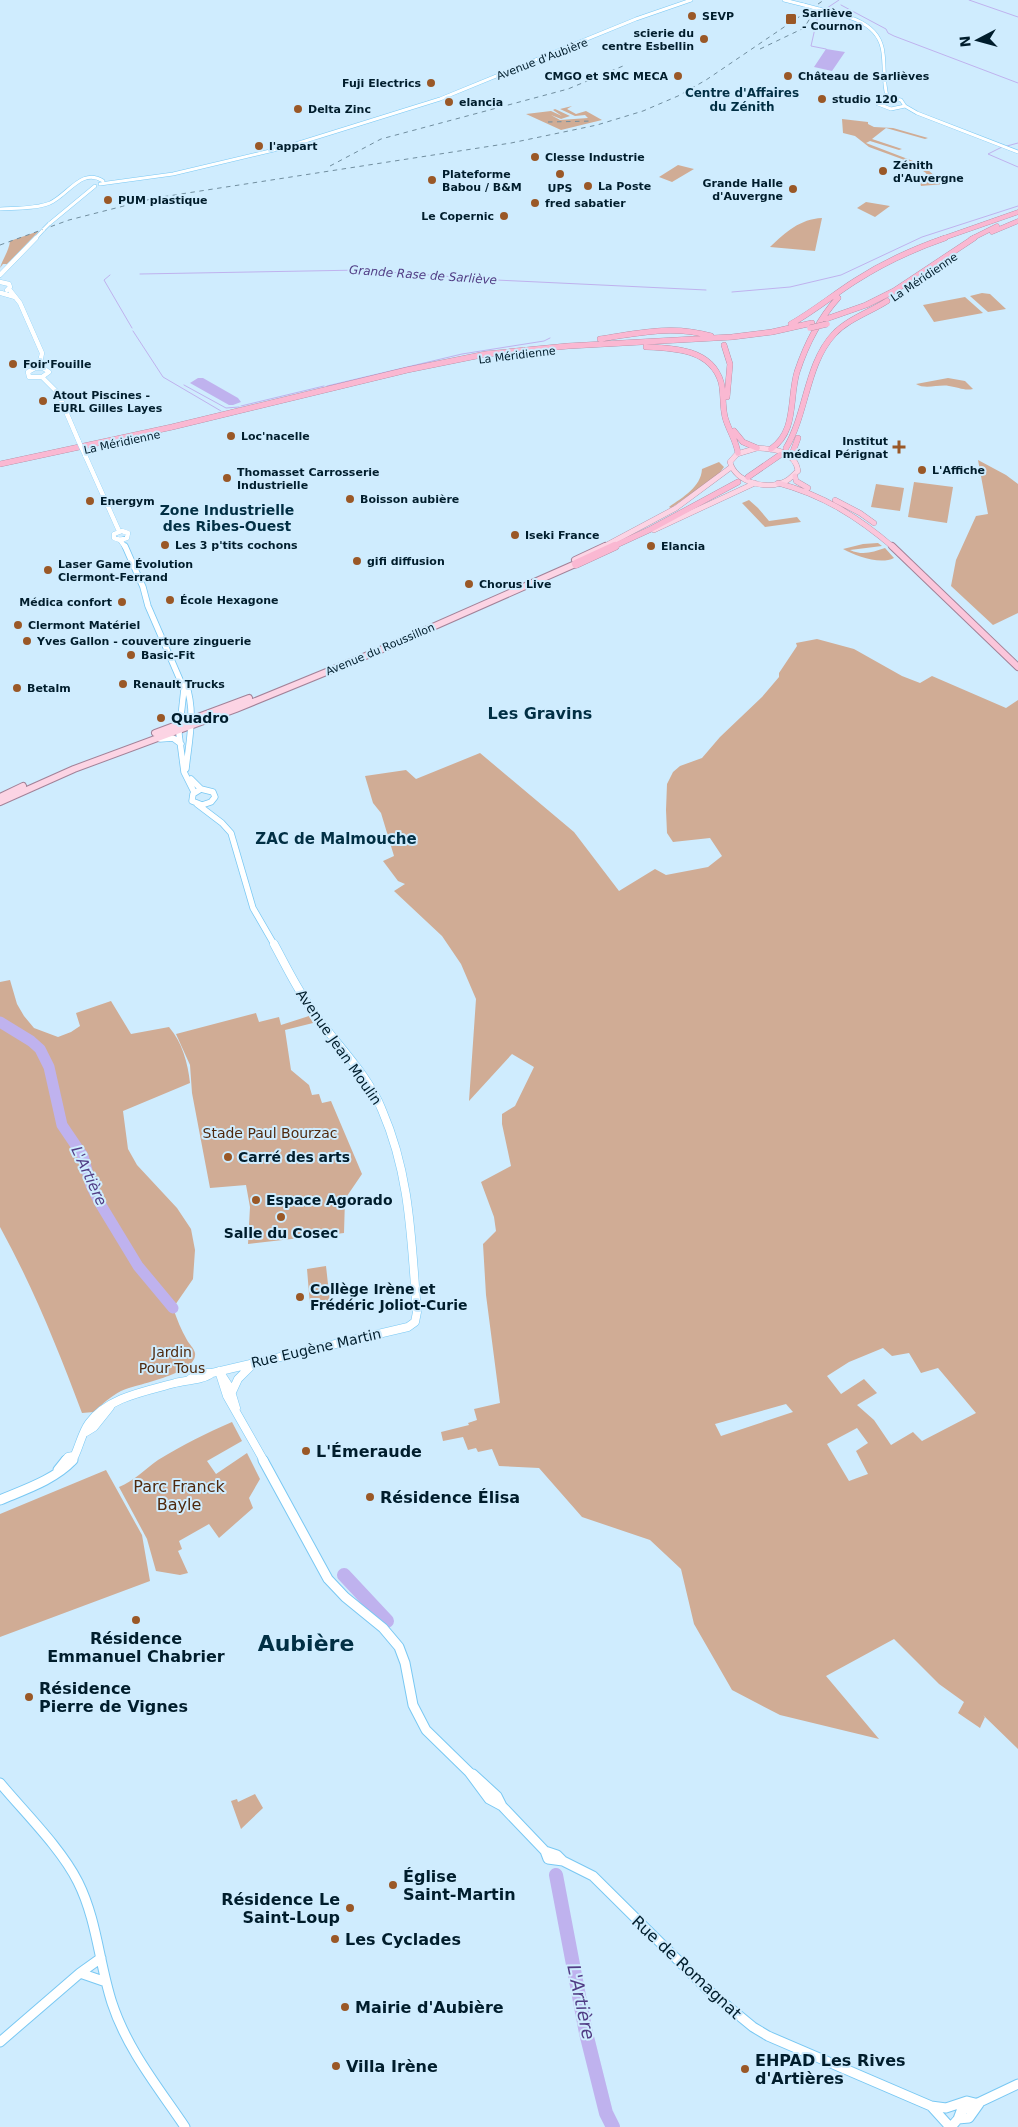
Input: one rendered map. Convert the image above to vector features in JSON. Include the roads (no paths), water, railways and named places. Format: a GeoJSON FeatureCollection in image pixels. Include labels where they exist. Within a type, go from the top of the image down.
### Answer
{"type":"FeatureCollection","features":[{"type":"Feature","properties":{"kind":"highway"},"geometry":{"type":"LineString","coordinates":[[738,336],[778,328],[802,318],[854,281],[924,245],[1018,214]]}},
{"type":"Feature","properties":{"kind":"highway","name":"La Méridienne"},"geometry":{"type":"LineString","coordinates":[[826,322],[896,291],[971,239],[1018,214]]}},
{"type":"Feature","properties":{"kind":"highway","name":"La Méridienne"},"geometry":{"type":"LineString","coordinates":[[0,468],[195,426],[456,364],[535,351],[726,342],[807,327],[887,301],[925,278],[977,241],[1018,221]]}},
{"type":"Feature","properties":{"kind":"highway"},"geometry":{"type":"LineString","coordinates":[[771,449],[782,441],[788,427],[793,387],[815,330],[844,292],[870,272]]}},
{"type":"Feature","properties":{"kind":"highway"},"geometry":{"type":"LineString","coordinates":[[803,358],[798,382],[796,420],[785,448],[795,434],[811,383],[825,347],[833,335],[845,325],[887,301]]}},
{"type":"Feature","properties":{"kind":"highway","name":"La Méridienne"},"geometry":{"type":"LineString","coordinates":[[0,464],[195,422],[431,365],[508,351],[564,345],[738,336],[807,327]]}},
{"type":"Feature","properties":{"kind":"highway"},"geometry":{"type":"LineString","coordinates":[[508,351],[529,346],[598,339],[656,329],[686,329],[711,336]]}},
{"type":"Feature","properties":{"kind":"highway"},"geometry":{"type":"LineString","coordinates":[[724,345],[729,353],[731,367],[726,398],[730,421],[743,442],[757,448]]}},
{"type":"Feature","properties":{"kind":"highway"},"geometry":{"type":"LineString","coordinates":[[626,346],[678,350],[695,354],[710,363],[716,369],[722,382],[725,417],[728,429],[738,448],[738,453]]}},
{"type":"Feature","properties":{"kind":"highway"},"geometry":{"type":"LineString","coordinates":[[790,457],[805,418],[811,383]]}},
{"type":"Feature","properties":{"kind":"highway"},"geometry":{"type":"LineString","coordinates":[[746,477],[766,466],[778,455]]}},
{"type":"Feature","properties":{"kind":"highway"},"geometry":{"type":"LineString","coordinates":[[795,476],[796,481],[801,485],[846,505],[876,524],[1018,661]]}},
{"type":"Feature","properties":{"kind":"highway"},"geometry":{"type":"LineString","coordinates":[[576,564],[651,529],[737,482],[630,534]]}},
{"type":"Feature","properties":{"kind":"highway"},"geometry":{"type":"LineString","coordinates":[[778,483],[829,502],[867,524],[891,543],[1018,667]]}},
{"type":"Feature","properties":{"kind":"main road","name":"Avenue d'Aubière"},"geometry":{"type":"LineString","coordinates":[[83,185],[90,177],[98,177],[102,182],[134,182],[186,172],[323,136],[450,97],[496,76],[594,39],[637,19],[692,0]]}},
{"type":"Feature","properties":{"kind":"main road"},"geometry":{"type":"LineString","coordinates":[[784,0],[861,22],[876,34],[883,50],[887,89],[892,96],[903,101],[905,106],[917,113],[1018,152]]}},
{"type":"Feature","properties":{"kind":"main road"},"geometry":{"type":"LineString","coordinates":[[884,72],[883,82],[887,96],[886,99]]}},
{"type":"Feature","properties":{"kind":"main road"},"geometry":{"type":"LineString","coordinates":[[897,99],[886,99],[878,102],[880,105],[917,113]]}},
{"type":"Feature","properties":{"kind":"main road"},"geometry":{"type":"LineString","coordinates":[[896,109],[905,106]]}},
{"type":"Feature","properties":{"kind":"main road"},"geometry":{"type":"LineString","coordinates":[[0,275],[68,206],[102,182]]}},
{"type":"Feature","properties":{"kind":"main road"},"geometry":{"type":"LineString","coordinates":[[83,185],[89,190],[86,194]]}},
{"type":"Feature","properties":{"kind":"main road"},"geometry":{"type":"LineString","coordinates":[[0,209],[48,204],[60,197],[70,186],[95,186]]}},
{"type":"Feature","properties":{"kind":"main road"},"geometry":{"type":"LineString","coordinates":[[7,268],[2,282],[10,288],[20,303],[42,353],[40,368]]}},
{"type":"Feature","properties":{"kind":"main road"},"geometry":{"type":"LineString","coordinates":[[1,293],[10,288]]}},
{"type":"Feature","properties":{"kind":"main road"},"geometry":{"type":"LineString","coordinates":[[1,293],[12,295],[16,298],[42,357]]}},
{"type":"Feature","properties":{"kind":"main road"},"geometry":{"type":"LineString","coordinates":[[40,368],[46,369],[49,372],[42,377],[32,378],[27,375],[30,370],[40,368]]}},
{"type":"Feature","properties":{"kind":"main road"},"geometry":{"type":"LineString","coordinates":[[42,377],[54,386],[58,393],[119,531]]}},
{"type":"Feature","properties":{"kind":"main road"},"geometry":{"type":"LineString","coordinates":[[757,448],[771,449],[790,457],[798,467],[795,476],[778,483],[755,483],[736,475],[730,468],[730,461],[738,453],[757,448]]}},
{"type":"Feature","properties":{"kind":"main road","name":"Avenue du Roussillon"},"geometry":{"type":"LineString","coordinates":[[192,722],[205,715],[426,626],[630,534],[681,504],[730,468]]}},
{"type":"Feature","properties":{"kind":"main road","name":"Avenue du Roussillon"},"geometry":{"type":"LineString","coordinates":[[0,797],[448,621],[755,483]]}},
{"type":"Feature","properties":{"kind":"main road"},"geometry":{"type":"LineString","coordinates":[[119,531],[113,537],[122,540],[125,546],[143,587],[148,606],[184,689],[179,727],[184,772],[194,792]]}},
{"type":"Feature","properties":{"kind":"main road"},"geometry":{"type":"LineString","coordinates":[[119,531],[128,533],[128,536],[122,540]]}},
{"type":"Feature","properties":{"kind":"main road"},"geometry":{"type":"LineString","coordinates":[[122,540],[190,692],[192,722],[186,769],[189,776],[201,789]]}},
{"type":"Feature","properties":{"kind":"main road"},"geometry":{"type":"LineString","coordinates":[[191,705],[195,713],[205,715]]}},
{"type":"Feature","properties":{"kind":"main road","name":"Avenue du Roussillon"},"geometry":{"type":"LineString","coordinates":[[91,760],[157,739],[179,727]]}},
{"type":"Feature","properties":{"kind":"main road"},"geometry":{"type":"LineString","coordinates":[[72,768],[91,765],[157,739],[174,738],[181,745]]}},
{"type":"Feature","properties":{"kind":"main road","name":"Avenue du Roussillon"},"geometry":{"type":"LineString","coordinates":[[0,802],[72,768]]}},
{"type":"Feature","properties":{"kind":"main road"},"geometry":{"type":"LineString","coordinates":[[201,789],[209,789],[214,793],[214,799],[209,803],[197,804],[191,799],[194,792],[201,789]]}},
{"type":"Feature","properties":{"kind":"main road","name":"Avenue Jean Moulin"},"geometry":{"type":"LineString","coordinates":[[209,803],[210,810],[214,816]]}},
{"type":"Feature","properties":{"kind":"main road","name":"Avenue Jean Moulin"},"geometry":{"type":"LineString","coordinates":[[197,804],[227,828],[233,840],[253,907],[308,1004],[368,1084],[390,1128],[400,1160],[410,1212],[417,1312],[416,1320],[413,1324]]}},
{"type":"Feature","properties":{"kind":"main road","name":"Rue Eugène Martin"},"geometry":{"type":"LineString","coordinates":[[0,1500],[55,1474],[70,1464],[86,1432],[94,1427],[111,1406],[130,1395],[207,1377],[212,1372],[408,1327],[413,1324]]}},
{"type":"Feature","properties":{"kind":"main road"},"geometry":{"type":"LineString","coordinates":[[232,1392],[238,1379],[255,1362]]}},
{"type":"Feature","properties":{"kind":"main road"},"geometry":{"type":"LineString","coordinates":[[212,1372],[226,1379],[232,1392],[236,1409]]}},
{"type":"Feature","properties":{"kind":"main road"},"geometry":{"type":"LineString","coordinates":[[212,1372],[221,1382],[230,1402],[236,1409]]}},
{"type":"Feature","properties":{"kind":"main road","name":"Rue de Romagnat"},"geometry":{"type":"LineString","coordinates":[[236,1409],[311,1550],[331,1583],[372,1617],[399,1648],[407,1669],[412,1702],[420,1723],[433,1739],[469,1772],[493,1803],[502,1806],[545,1851],[548,1859],[563,1861],[593,1876],[708,1990],[753,2027],[768,2036],[931,2106],[946,2108],[967,2101],[978,2104]]}},
{"type":"Feature","properties":{"kind":"main road"},"geometry":{"type":"LineString","coordinates":[[0,1783],[77,1877],[89,1906],[106,1982],[118,2021],[185,2127]]}},
{"type":"Feature","properties":{"kind":"main road"},"geometry":{"type":"LineString","coordinates":[[0,2042],[80,1973],[101,1958]]}},
{"type":"Feature","properties":{"kind":"main road"},"geometry":{"type":"LineString","coordinates":[[80,1973],[106,1982]]}},
{"type":"Feature","properties":{"kind":"main road"},"geometry":{"type":"LineString","coordinates":[[946,2108],[953,2124],[964,2121],[972,2116],[978,2104],[1016,2085]]}},
{"type":"Feature","properties":{"kind":"main road","name":"Rue de Romagnat"},"geometry":{"type":"LineString","coordinates":[[931,2106],[953,2124]]}},
{"type":"Feature","properties":{"kind":"waterway"},"geometry":{"type":"LineString","coordinates":[[824,10],[839,0]]}},
{"type":"Feature","properties":{"kind":"waterway","name":"Grande Rase de Sarliève"},"geometry":{"type":"LineString","coordinates":[[969,0],[1018,17]]}},
{"type":"Feature","properties":{"kind":"waterway"},"geometry":{"type":"LineString","coordinates":[[841,5],[886,29],[888,33],[894,36],[1018,83]]}},
{"type":"Feature","properties":{"kind":"waterway"},"geometry":{"type":"LineString","coordinates":[[822,12],[818,15],[811,46],[826,49]]}},
{"type":"Feature","properties":{"kind":"waterway","name":"Grande Rase de Sarliève"},"geometry":{"type":"LineString","coordinates":[[1007,146],[1018,143]]}},
{"type":"Feature","properties":{"kind":"waterway","name":"Grande Rase de Sarliève"},"geometry":{"type":"LineString","coordinates":[[1002,147],[988,154],[1018,167]]}},
{"type":"Feature","properties":{"kind":"waterway","name":"Grande Rase de Sarliève"},"geometry":{"type":"LineString","coordinates":[[732,292],[790,287],[841,275],[922,237],[1018,206]]}},
{"type":"Feature","properties":{"kind":"waterway","name":"Grande Rase de Sarliève"},"geometry":{"type":"LineString","coordinates":[[140,274],[362,270],[496,280],[706,290]]}},
{"type":"Feature","properties":{"kind":"waterway"},"geometry":{"type":"LineString","coordinates":[[110,275],[104,280],[132,328]]}},
{"type":"Feature","properties":{"kind":"waterway"},"geometry":{"type":"LineString","coordinates":[[133,331],[163,377],[221,411]]}},
{"type":"Feature","properties":{"kind":"waterway"},"geometry":{"type":"LineString","coordinates":[[327,386],[462,354],[544,341],[550,338]]}},
{"type":"Feature","properties":{"kind":"waterway"},"geometry":{"type":"LineString","coordinates":[[184,385],[226,408],[239,407]]}},
{"type":"Feature","properties":{"kind":"waterway"},"geometry":{"type":"LineString","coordinates":[[241,406],[324,386]]}},
{"type":"Feature","properties":{"kind":"waterway","name":"L'Artière"},"geometry":{"type":"LineString","coordinates":[[0,1022],[31,1041],[40,1049],[49,1067],[62,1125],[83,1156],[91,1185],[101,1205],[138,1266],[173,1308]]}},
{"type":"Feature","properties":{"kind":"waterway","name":"L'Artière"},"geometry":{"type":"LineString","coordinates":[[344,1575],[387,1621]]}},
{"type":"Feature","properties":{"kind":"waterway","name":"L'Artière"},"geometry":{"type":"LineString","coordinates":[[556,1875],[586,2033],[606,2113],[613,2127]]}},
{"type":"Feature","properties":{"kind":"railway"},"geometry":{"type":"LineString","coordinates":[[0,245],[69,220],[155,198],[511,143],[597,125],[643,111],[678,96],[706,80],[824,0]]}},
{"type":"Feature","properties":{"kind":"railway"},"geometry":{"type":"LineString","coordinates":[[760,49],[804,28],[817,7]]}},
{"type":"Feature","properties":{"kind":"railway"},"geometry":{"type":"LineString","coordinates":[[330,166],[381,139],[568,89],[623,66]]}},
{"type":"Feature","properties":{"kind":"railway"},"geometry":{"type":"LineString","coordinates":[[548,122],[593,121]]}},
{"type":"Feature","properties":{"kind":"place","name":"SEVP"},"geometry":{"type":"Point","coordinates":[692,16]}},
{"type":"Feature","properties":{"kind":"place","name":"Sarliève - Cournon"},"geometry":{"type":"Point","coordinates":[791,19]}},
{"type":"Feature","properties":{"kind":"place","name":"scierie du centre Esbellin"},"geometry":{"type":"Point","coordinates":[704,39]}},
{"type":"Feature","properties":{"kind":"place","name":"CMGO et SMC MECA"},"geometry":{"type":"Point","coordinates":[678,76]}},
{"type":"Feature","properties":{"kind":"place","name":"Château de Sarlièves"},"geometry":{"type":"Point","coordinates":[788,76]}},
{"type":"Feature","properties":{"kind":"place","name":"Fuji Electrics"},"geometry":{"type":"Point","coordinates":[431,83]}},
{"type":"Feature","properties":{"kind":"place","name":"studio 120"},"geometry":{"type":"Point","coordinates":[822,99]}},
{"type":"Feature","properties":{"kind":"place","name":"elancia"},"geometry":{"type":"Point","coordinates":[449,102]}},
{"type":"Feature","properties":{"kind":"place","name":"Delta Zinc"},"geometry":{"type":"Point","coordinates":[298,109]}},
{"type":"Feature","properties":{"kind":"place","name":"l'appart"},"geometry":{"type":"Point","coordinates":[259,146]}},
{"type":"Feature","properties":{"kind":"place","name":"Clesse Industrie"},"geometry":{"type":"Point","coordinates":[535,157]}},
{"type":"Feature","properties":{"kind":"place","name":"Zénith d'Auvergne"},"geometry":{"type":"Point","coordinates":[883,171]}},
{"type":"Feature","properties":{"kind":"place","name":"UPS"},"geometry":{"type":"Point","coordinates":[560,174]}},
{"type":"Feature","properties":{"kind":"place","name":"Plateforme Babou / B&M"},"geometry":{"type":"Point","coordinates":[432,180]}},
{"type":"Feature","properties":{"kind":"place","name":"La Poste"},"geometry":{"type":"Point","coordinates":[588,186]}},
{"type":"Feature","properties":{"kind":"place","name":"Grande Halle d'Auvergne"},"geometry":{"type":"Point","coordinates":[793,189]}},
{"type":"Feature","properties":{"kind":"place","name":"PUM plastique"},"geometry":{"type":"Point","coordinates":[108,200]}},
{"type":"Feature","properties":{"kind":"place","name":"fred sabatier"},"geometry":{"type":"Point","coordinates":[535,203]}},
{"type":"Feature","properties":{"kind":"place","name":"Le Copernic"},"geometry":{"type":"Point","coordinates":[504,216]}},
{"type":"Feature","properties":{"kind":"place","name":"Foir'Fouille"},"geometry":{"type":"Point","coordinates":[13,364]}},
{"type":"Feature","properties":{"kind":"place","name":"Atout Piscines - EURL Gilles Layes"},"geometry":{"type":"Point","coordinates":[43,401]}},
{"type":"Feature","properties":{"kind":"place","name":"Loc'nacelle"},"geometry":{"type":"Point","coordinates":[231,436]}},
{"type":"Feature","properties":{"kind":"place","name":"Institut médical Pérignat"},"geometry":{"type":"Point","coordinates":[899,447]}},
{"type":"Feature","properties":{"kind":"place","name":"L'Affiche"},"geometry":{"type":"Point","coordinates":[922,470]}},
{"type":"Feature","properties":{"kind":"place","name":"Thomasset Carrosserie Industrielle"},"geometry":{"type":"Point","coordinates":[227,478]}},
{"type":"Feature","properties":{"kind":"place","name":"Boisson aubière"},"geometry":{"type":"Point","coordinates":[350,499]}},
{"type":"Feature","properties":{"kind":"place","name":"Energym"},"geometry":{"type":"Point","coordinates":[90,501]}},
{"type":"Feature","properties":{"kind":"place","name":"Iseki France"},"geometry":{"type":"Point","coordinates":[515,535]}},
{"type":"Feature","properties":{"kind":"place","name":"Les 3 p'tits cochons"},"geometry":{"type":"Point","coordinates":[165,545]}},
{"type":"Feature","properties":{"kind":"place","name":"Elancia"},"geometry":{"type":"Point","coordinates":[651,546]}},
{"type":"Feature","properties":{"kind":"place","name":"gifi diffusion"},"geometry":{"type":"Point","coordinates":[357,561]}},
{"type":"Feature","properties":{"kind":"place","name":"Laser Game Évolution Clermont-Ferrand"},"geometry":{"type":"Point","coordinates":[48,570]}},
{"type":"Feature","properties":{"kind":"place","name":"Chorus Live"},"geometry":{"type":"Point","coordinates":[469,584]}},
{"type":"Feature","properties":{"kind":"place","name":"École Hexagone"},"geometry":{"type":"Point","coordinates":[170,600]}},
{"type":"Feature","properties":{"kind":"place","name":"Médica confort"},"geometry":{"type":"Point","coordinates":[122,602]}},
{"type":"Feature","properties":{"kind":"place","name":"Clermont Matériel"},"geometry":{"type":"Point","coordinates":[18,625]}},
{"type":"Feature","properties":{"kind":"place","name":"Yves Gallon - couverture zinguerie"},"geometry":{"type":"Point","coordinates":[27,641]}},
{"type":"Feature","properties":{"kind":"place","name":"Basic-Fit"},"geometry":{"type":"Point","coordinates":[131,655]}},
{"type":"Feature","properties":{"kind":"place","name":"Renault Trucks"},"geometry":{"type":"Point","coordinates":[123,684]}},
{"type":"Feature","properties":{"kind":"place","name":"Betalm"},"geometry":{"type":"Point","coordinates":[17,688]}},
{"type":"Feature","properties":{"kind":"place","name":"Quadro"},"geometry":{"type":"Point","coordinates":[161,718]}},
{"type":"Feature","properties":{"kind":"place","name":"Carré des arts"},"geometry":{"type":"Point","coordinates":[228,1157]}},
{"type":"Feature","properties":{"kind":"place","name":"Espace Agorado"},"geometry":{"type":"Point","coordinates":[256,1200]}},
{"type":"Feature","properties":{"kind":"place","name":"Salle du Cosec"},"geometry":{"type":"Point","coordinates":[281,1217]}},
{"type":"Feature","properties":{"kind":"place","name":"Collège Irène et Frédéric Joliot-Curie"},"geometry":{"type":"Point","coordinates":[300,1297]}},
{"type":"Feature","properties":{"kind":"place","name":"L'Émeraude"},"geometry":{"type":"Point","coordinates":[306,1451]}},
{"type":"Feature","properties":{"kind":"place","name":"Résidence Élisa"},"geometry":{"type":"Point","coordinates":[370,1497]}},
{"type":"Feature","properties":{"kind":"place","name":"Résidence Emmanuel Chabrier"},"geometry":{"type":"Point","coordinates":[136,1620]}},
{"type":"Feature","properties":{"kind":"place","name":"Résidence Pierre de Vignes"},"geometry":{"type":"Point","coordinates":[29,1697]}},
{"type":"Feature","properties":{"kind":"place","name":"Église Saint-Martin"},"geometry":{"type":"Point","coordinates":[393,1885]}},
{"type":"Feature","properties":{"kind":"place","name":"Résidence Le Saint-Loup"},"geometry":{"type":"Point","coordinates":[350,1908]}},
{"type":"Feature","properties":{"kind":"place","name":"Les Cyclades"},"geometry":{"type":"Point","coordinates":[335,1939]}},
{"type":"Feature","properties":{"kind":"place","name":"Mairie d'Aubière"},"geometry":{"type":"Point","coordinates":[345,2007]}},
{"type":"Feature","properties":{"kind":"place","name":"Villa Irène"},"geometry":{"type":"Point","coordinates":[336,2066]}},
{"type":"Feature","properties":{"kind":"place","name":"EHPAD Les Rives d'Artières"},"geometry":{"type":"Point","coordinates":[745,2069]}},
{"type":"Feature","properties":{"kind":"district","name":"Centre d'Affaires du Zénith"},"geometry":{"type":"Point","coordinates":[742,100]}},
{"type":"Feature","properties":{"kind":"district","name":"Zone Industrielle des Ribes-Ouest"},"geometry":{"type":"Point","coordinates":[227,518]}},
{"type":"Feature","properties":{"kind":"district","name":"Les Gravins"},"geometry":{"type":"Point","coordinates":[540,713]}},
{"type":"Feature","properties":{"kind":"district","name":"ZAC de Malmouche"},"geometry":{"type":"Point","coordinates":[336,839]}},
{"type":"Feature","properties":{"kind":"district","name":"Aubière"},"geometry":{"type":"Point","coordinates":[306,1643]}},
{"type":"Feature","properties":{"kind":"park label","name":"Stade Paul Bourzac"},"geometry":{"type":"Point","coordinates":[270,1133]}},
{"type":"Feature","properties":{"kind":"park label","name":"Jardin Pour Tous"},"geometry":{"type":"Point","coordinates":[172,1360]}},
{"type":"Feature","properties":{"kind":"park label","name":"Parc Franck Bayle"},"geometry":{"type":"Point","coordinates":[179,1495]}}]}
